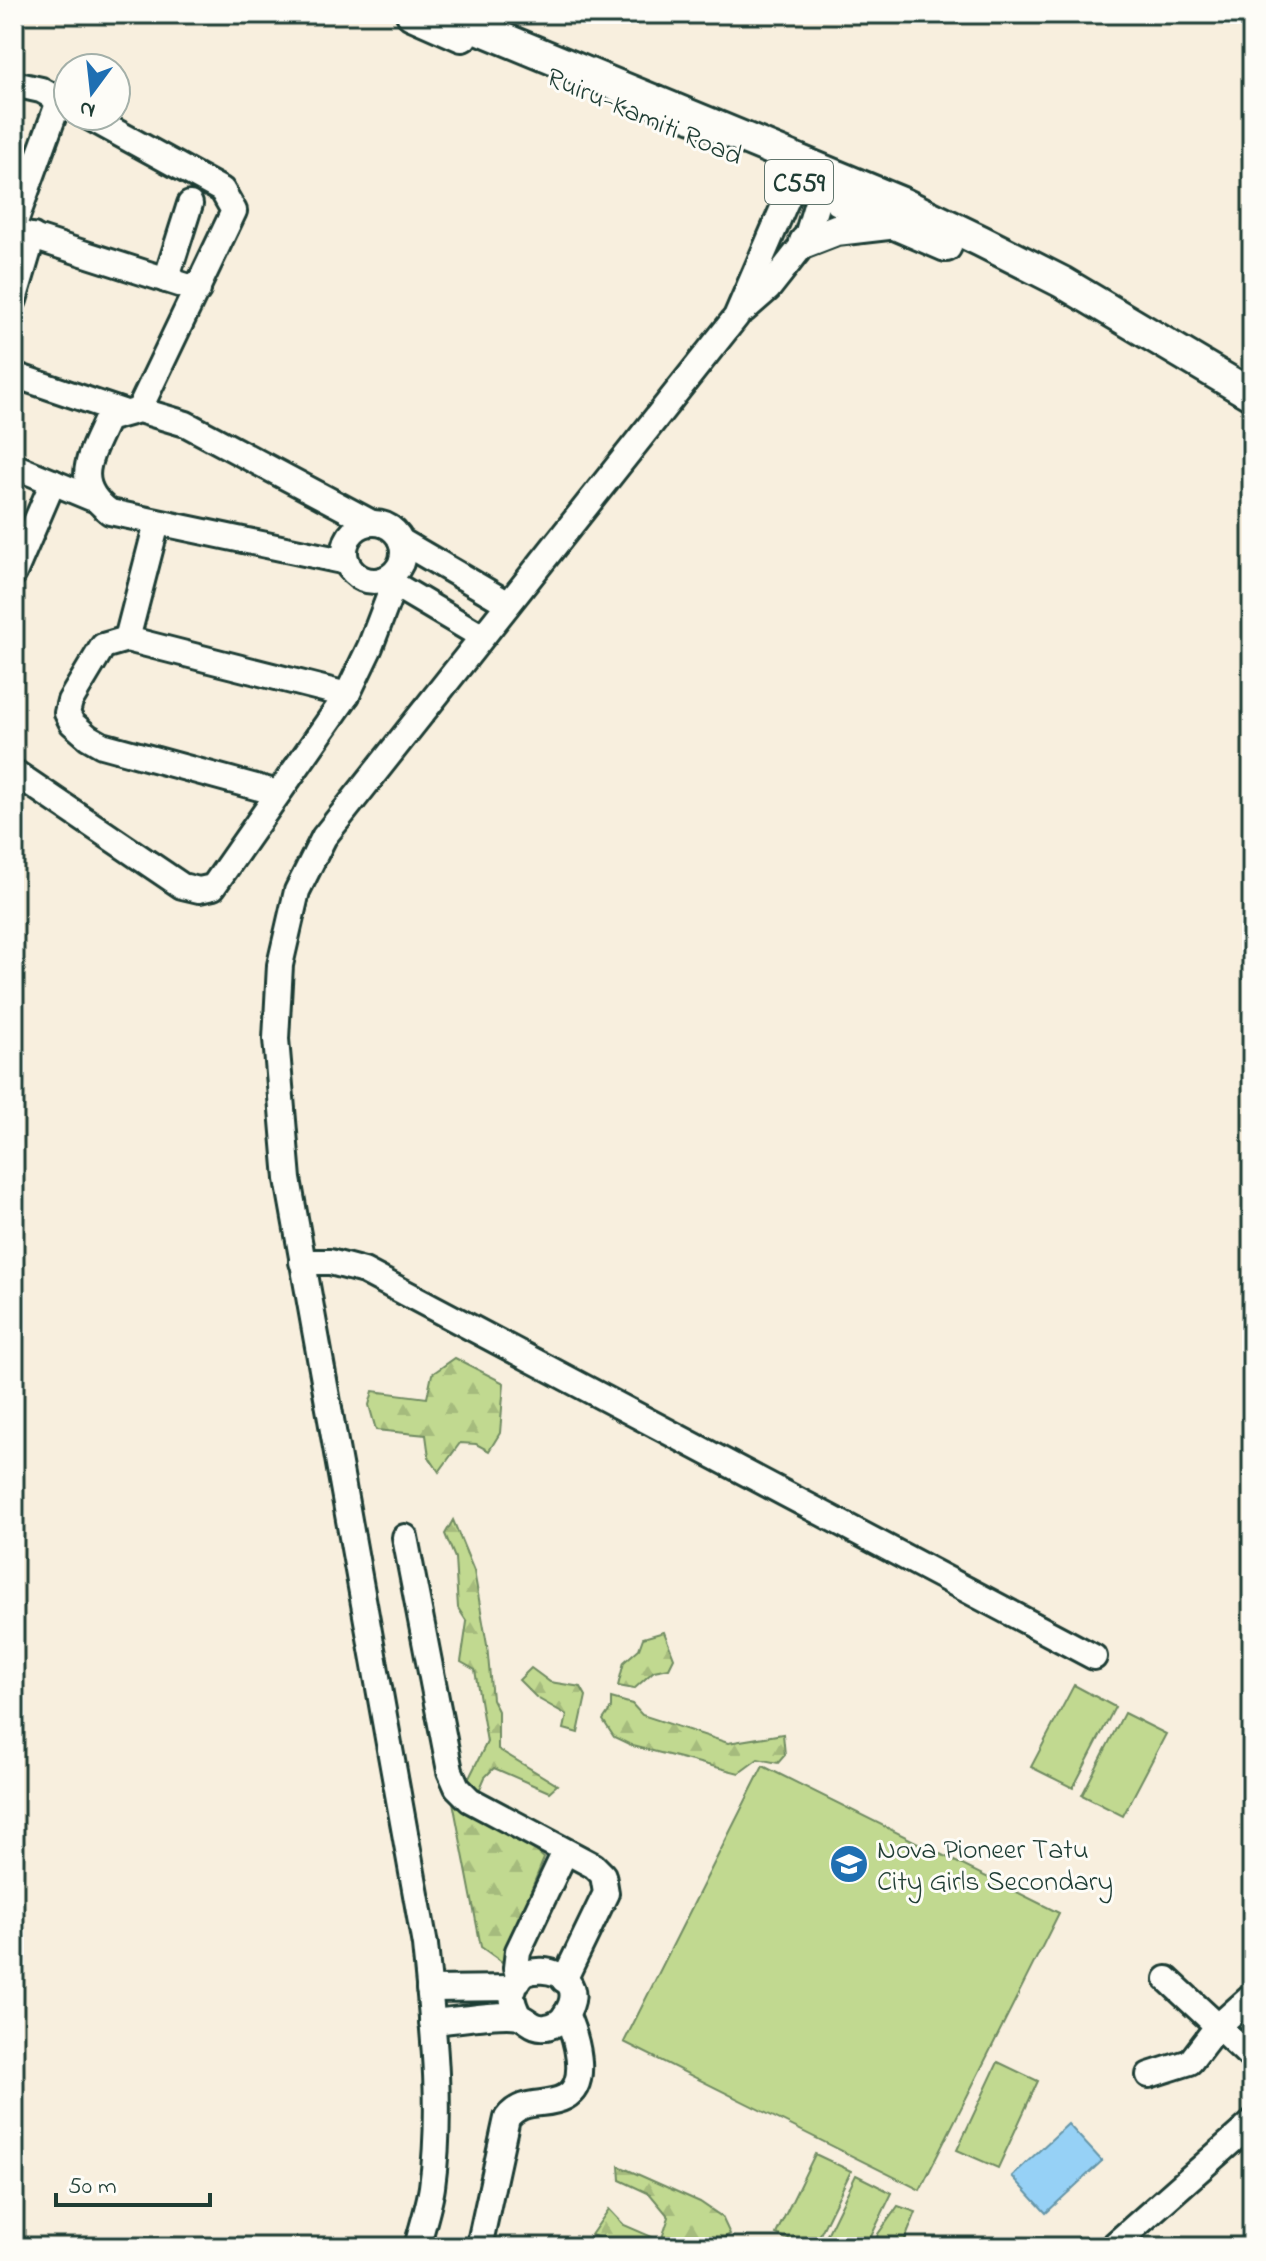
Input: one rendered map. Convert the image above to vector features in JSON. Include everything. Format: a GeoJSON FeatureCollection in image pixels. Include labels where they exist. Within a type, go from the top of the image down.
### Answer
{"type":"FeatureCollection","features":[{"type":"Feature","properties":{"kind":"main road","name":"Ruiru-Kamiti Road"},"geometry":{"type":"LineString","coordinates":[[412,14],[811,177],[981,241],[1185,353],[1252,395]]}},
{"type":"Feature","properties":{"kind":"main road","name":"Ruiru-Kamiti Road"},"geometry":{"type":"LineString","coordinates":[[444,14],[811,177],[894,223],[1185,353]]}},
{"type":"Feature","properties":{"kind":"main road"},"geometry":{"type":"LineString","coordinates":[[805,242],[836,230],[894,223]]}},
{"type":"Feature","properties":{"kind":"street"},"geometry":{"type":"LineString","coordinates":[[14,84],[41,90],[52,96]]}},
{"type":"Feature","properties":{"kind":"street"},"geometry":{"type":"LineString","coordinates":[[14,300],[20,230],[54,132]]}},
{"type":"Feature","properties":{"kind":"street"},"geometry":{"type":"LineString","coordinates":[[91,498],[87,464],[107,419],[131,411],[230,225],[232,203],[222,190],[116,132]]}},
{"type":"Feature","properties":{"kind":"street"},"geometry":{"type":"LineString","coordinates":[[417,2247],[433,2175],[436,2121],[425,1945],[288,1179],[276,1039],[280,965],[297,891],[324,837],[736,317],[768,289],[805,242],[811,177]]}},
{"type":"Feature","properties":{"kind":"street"},"geometry":{"type":"LineString","coordinates":[[736,317],[811,177]]}},
{"type":"Feature","properties":{"kind":"street"},"geometry":{"type":"LineString","coordinates":[[166,280],[190,204]]}},
{"type":"Feature","properties":{"kind":"street"},"geometry":{"type":"LineString","coordinates":[[20,230],[198,290]]}},
{"type":"Feature","properties":{"kind":"street"},"geometry":{"type":"LineString","coordinates":[[14,375],[131,411],[186,424],[372,523],[390,527],[401,541],[507,603]]}},
{"type":"Feature","properties":{"kind":"street"},"geometry":{"type":"LineString","coordinates":[[14,466],[91,498],[110,512],[347,562]]}},
{"type":"Feature","properties":{"kind":"street"},"geometry":{"type":"LineString","coordinates":[[14,573],[53,482]]}},
{"type":"Feature","properties":{"kind":"street"},"geometry":{"type":"LineString","coordinates":[[127,639],[157,523]]}},
{"type":"Feature","properties":{"kind":"street"},"geometry":{"type":"LineString","coordinates":[[372,523],[363,525],[349,536],[346,545],[347,562],[359,576],[390,581],[481,636]]}},
{"type":"Feature","properties":{"kind":"street"},"geometry":{"type":"LineString","coordinates":[[14,772],[182,886],[199,890],[213,887],[347,695],[370,647],[390,581],[403,559],[401,541]]}},
{"type":"Feature","properties":{"kind":"street"},"geometry":{"type":"LineString","coordinates":[[278,793],[102,745],[72,723],[67,713],[70,701],[103,646],[127,639],[347,695]]}},
{"type":"Feature","properties":{"kind":"street"},"geometry":{"type":"LineString","coordinates":[[302,1262],[330,1262],[364,1271],[1094,1657]]}},
{"type":"Feature","properties":{"kind":"street"},"geometry":{"type":"LineString","coordinates":[[405,1537],[450,1771],[457,1787],[470,1800],[594,1866],[607,1885],[564,1980]]}},
{"type":"Feature","properties":{"kind":"street"},"geometry":{"type":"LineString","coordinates":[[565,1852],[518,1951],[514,2008],[519,2016],[536,2027],[555,2024],[566,2014]]}},
{"type":"Feature","properties":{"kind":"street"},"geometry":{"type":"LineString","coordinates":[[429,1989],[516,1984],[534,1970],[544,1969],[564,1980],[571,1991],[566,2014],[577,2048],[575,2085],[564,2098],[518,2107],[507,2118],[479,2247]]}},
{"type":"Feature","properties":{"kind":"street"},"geometry":{"type":"LineString","coordinates":[[1167,1979],[1216,2028],[1252,2058]]}},
{"type":"Feature","properties":{"kind":"street"},"geometry":{"type":"LineString","coordinates":[[1149,2075],[1190,2062],[1216,2028],[1252,1996]]}},
{"type":"Feature","properties":{"kind":"street"},"geometry":{"type":"LineString","coordinates":[[432,2022],[519,2016]]}},
{"type":"Feature","properties":{"kind":"street"},"geometry":{"type":"LineString","coordinates":[[1112,2247],[1252,2123]]}},
{"type":"Feature","properties":{"kind":"green space"},"geometry":{"type":"Polygon","coordinates":[[[455,1358],[504,1383],[500,1433],[489,1451],[476,1444],[460,1443],[439,1472],[429,1457],[426,1435],[376,1430],[369,1405],[373,1391],[427,1398],[432,1374],[455,1358]]]}},
{"type":"Feature","properties":{"kind":"green space"},"geometry":{"type":"Polygon","coordinates":[[[453,1520],[474,1571],[487,1645],[492,1699],[498,1711],[498,1749],[557,1785],[549,1792],[494,1768],[485,1777],[479,1791],[468,1780],[487,1742],[475,1670],[461,1662],[467,1622],[458,1608],[455,1558],[445,1534],[453,1520]]]}},
{"type":"Feature","properties":{"kind":"green space"},"geometry":{"type":"Polygon","coordinates":[[[664,1632],[674,1658],[669,1668],[654,1671],[634,1689],[618,1686],[624,1662],[639,1649],[643,1638],[664,1632]]]}},
{"type":"Feature","properties":{"kind":"green space"},"geometry":{"type":"Polygon","coordinates":[[[531,1668],[550,1682],[581,1687],[586,1696],[578,1733],[564,1729],[567,1715],[537,1698],[519,1680],[531,1668]]]}},
{"type":"Feature","properties":{"kind":"green space"},"geometry":{"type":"Polygon","coordinates":[[[1074,1685],[1115,1707],[1073,1788],[1031,1767],[1074,1685]]]}},
{"type":"Feature","properties":{"kind":"green space"},"geometry":{"type":"Polygon","coordinates":[[[611,1698],[632,1704],[642,1715],[728,1743],[783,1734],[785,1755],[778,1763],[758,1759],[739,1773],[633,1746],[614,1737],[603,1720],[611,1708],[611,1698]]]}},
{"type":"Feature","properties":{"kind":"green space"},"geometry":{"type":"Polygon","coordinates":[[[1124,1713],[1166,1734],[1123,1816],[1082,1795],[1124,1713]]]}},
{"type":"Feature","properties":{"kind":"green space"},"geometry":{"type":"Polygon","coordinates":[[[763,1766],[1059,1913],[920,2190],[624,2042],[763,1766]]]}},
{"type":"Feature","properties":{"kind":"green space"},"geometry":{"type":"Polygon","coordinates":[[[453,1802],[528,1844],[544,1858],[502,1962],[481,1947],[453,1802]]]}},
{"type":"Feature","properties":{"kind":"green space"},"geometry":{"type":"Polygon","coordinates":[[[998,2062],[1038,2081],[998,2168],[957,2150],[998,2062]]]}},
{"type":"Feature","properties":{"kind":"green space"},"geometry":{"type":"Polygon","coordinates":[[[815,2154],[851,2171],[814,2247],[805,2247],[776,2234],[815,2154]]]}},
{"type":"Feature","properties":{"kind":"green space"},"geometry":{"type":"Polygon","coordinates":[[[619,2166],[700,2202],[722,2217],[730,2234],[709,2247],[623,2247],[591,2235],[609,2209],[624,2225],[661,2241],[669,2217],[650,2194],[620,2180],[619,2166]]]}},
{"type":"Feature","properties":{"kind":"green space"},"geometry":{"type":"Polygon","coordinates":[[[856,2175],[892,2193],[866,2247],[821,2247],[856,2175]]]}},
{"type":"Feature","properties":{"kind":"green space"},"geometry":{"type":"Polygon","coordinates":[[[898,2206],[916,2212],[902,2247],[874,2247],[878,2234],[898,2206]]]}},
{"type":"Feature","properties":{"kind":"water"},"geometry":{"type":"Polygon","coordinates":[[[1068,2124],[1102,2161],[1046,2213],[1012,2176],[1068,2124]]]}},
{"type":"Feature","properties":{"kind":"waterway"},"geometry":{"type":"LineString","coordinates":[[1244,14],[1252,24]]}},
{"type":"Feature","properties":{"kind":"place","name":"Nova Pioneer Tatu City Girls Secondary"},"geometry":{"type":"Point","coordinates":[849,1864]}}]}
